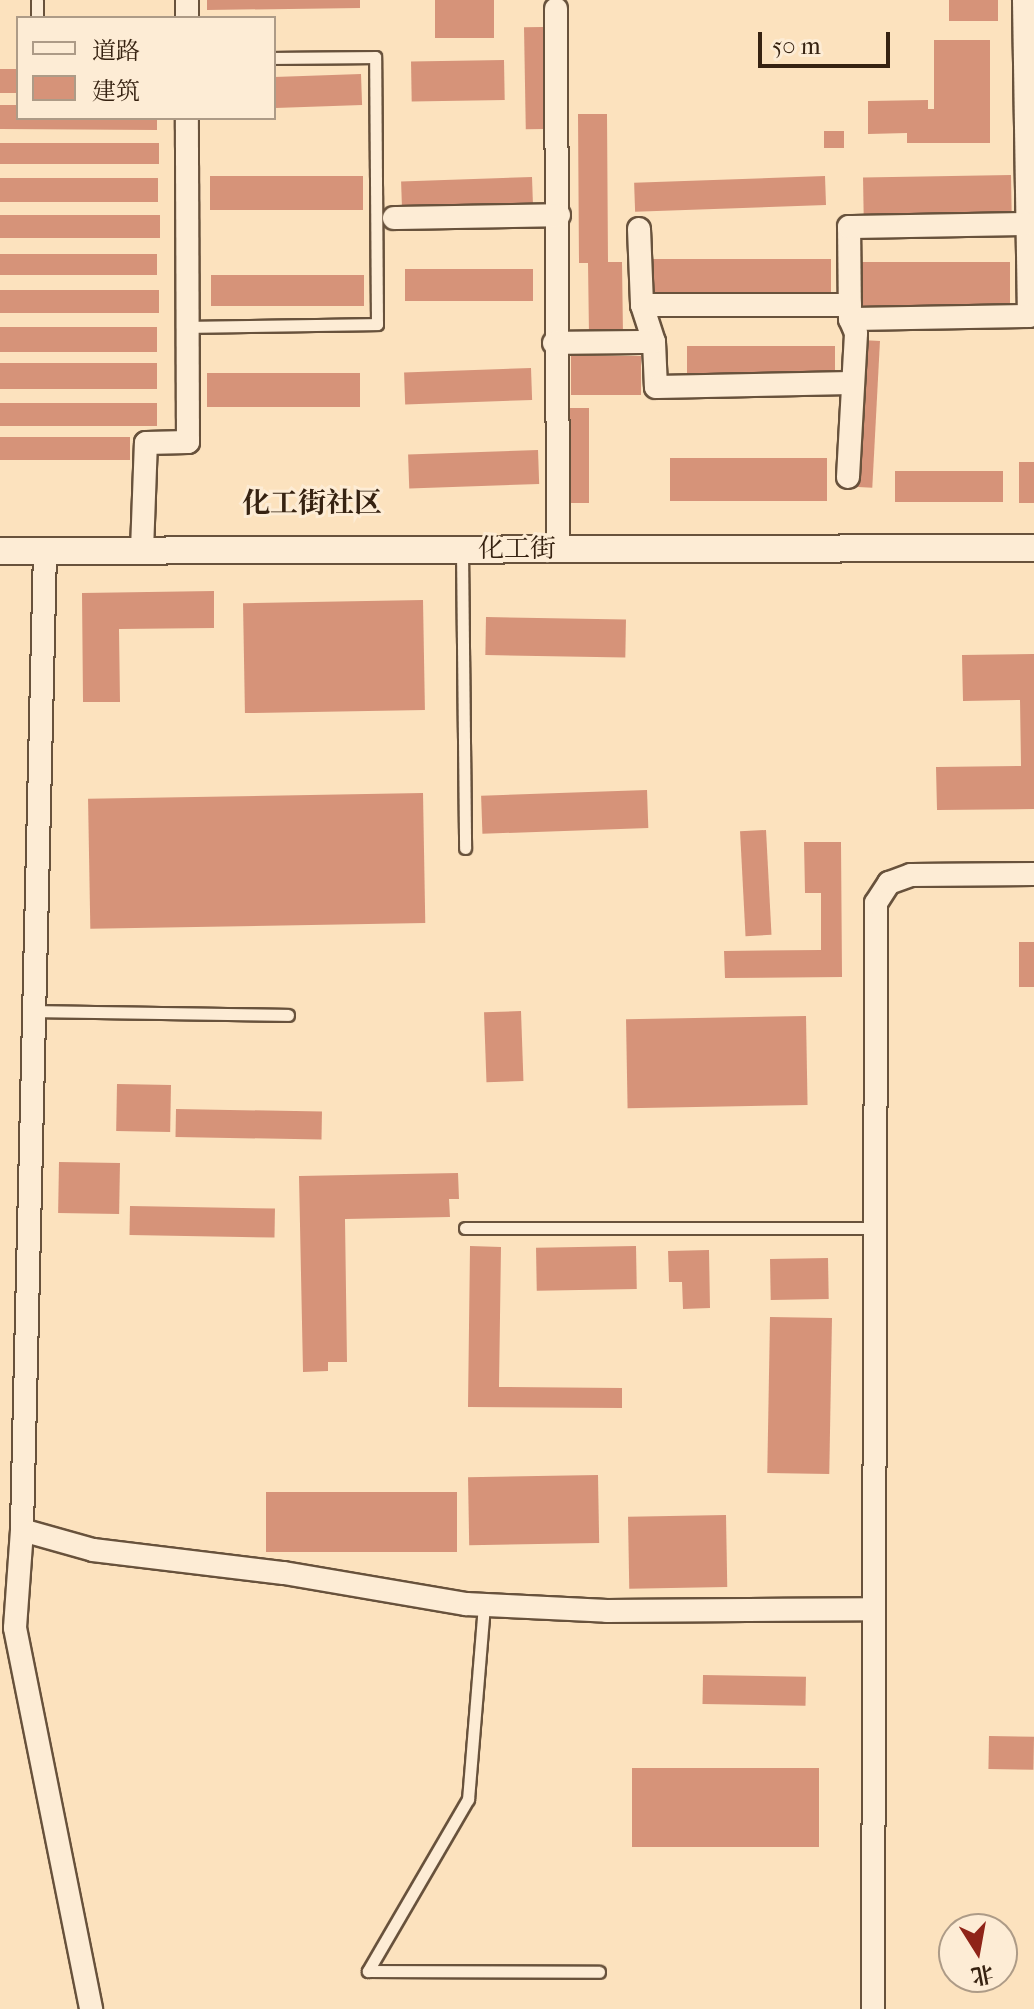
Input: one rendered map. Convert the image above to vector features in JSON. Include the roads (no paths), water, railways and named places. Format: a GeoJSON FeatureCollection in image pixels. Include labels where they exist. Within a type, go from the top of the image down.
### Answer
{"type":"FeatureCollection","features":[{"type":"Feature","properties":{"kind":"street"},"geometry":{"type":"LineString","coordinates":[[642,305],[1029,316],[1024,0]]}},
{"type":"Feature","properties":{"kind":"street"},"geometry":{"type":"LineString","coordinates":[[556,9],[560,326],[554,343],[558,549]]}},
{"type":"Feature","properties":{"kind":"street"},"geometry":{"type":"LineString","coordinates":[[142,550],[146,443],[188,442],[187,120]]}},
{"type":"Feature","properties":{"kind":"street"},"geometry":{"type":"LineString","coordinates":[[394,218],[559,215]]}},
{"type":"Feature","properties":{"kind":"street"},"geometry":{"type":"LineString","coordinates":[[848,477],[856,333],[850,312],[849,227],[1027,224]]}},
{"type":"Feature","properties":{"kind":"street"},"geometry":{"type":"LineString","coordinates":[[639,229],[642,305],[654,342],[656,387],[852,383]]}},
{"type":"Feature","properties":{"kind":"street"},"geometry":{"type":"LineString","coordinates":[[554,343],[654,342]]}},
{"type":"Feature","properties":{"kind":"street","name":"化工街"},"geometry":{"type":"LineString","coordinates":[[0,551],[1034,548]]}},
{"type":"Feature","properties":{"kind":"street"},"geometry":{"type":"LineString","coordinates":[[45,551],[22,1530],[15,1628],[91,2009]]}},
{"type":"Feature","properties":{"kind":"street"},"geometry":{"type":"LineString","coordinates":[[873,2009],[875,915],[880,892],[911,875],[1034,874]]}},
{"type":"Feature","properties":{"kind":"street"},"geometry":{"type":"LineString","coordinates":[[22,1530],[93,1550],[484,1605],[607,1611],[873,1609]]}},
{"type":"Feature","properties":{"kind":"lane"},"geometry":{"type":"LineString","coordinates":[[188,327],[377,324],[375,57],[276,58]]}},
{"type":"Feature","properties":{"kind":"lane"},"geometry":{"type":"LineString","coordinates":[[462,549],[465,848]]}},
{"type":"Feature","properties":{"kind":"lane"},"geometry":{"type":"LineString","coordinates":[[34,1011],[288,1015]]}},
{"type":"Feature","properties":{"kind":"lane"},"geometry":{"type":"LineString","coordinates":[[465,1228],[874,1228]]}},
{"type":"Feature","properties":{"kind":"lane"},"geometry":{"type":"LineString","coordinates":[[484,1605],[468,1799],[368,1971],[599,1972]]}},
{"type":"Feature","properties":{"kind":"district","name":"化工街社区"},"geometry":{"type":"Point","coordinates":[312,503]}}]}
